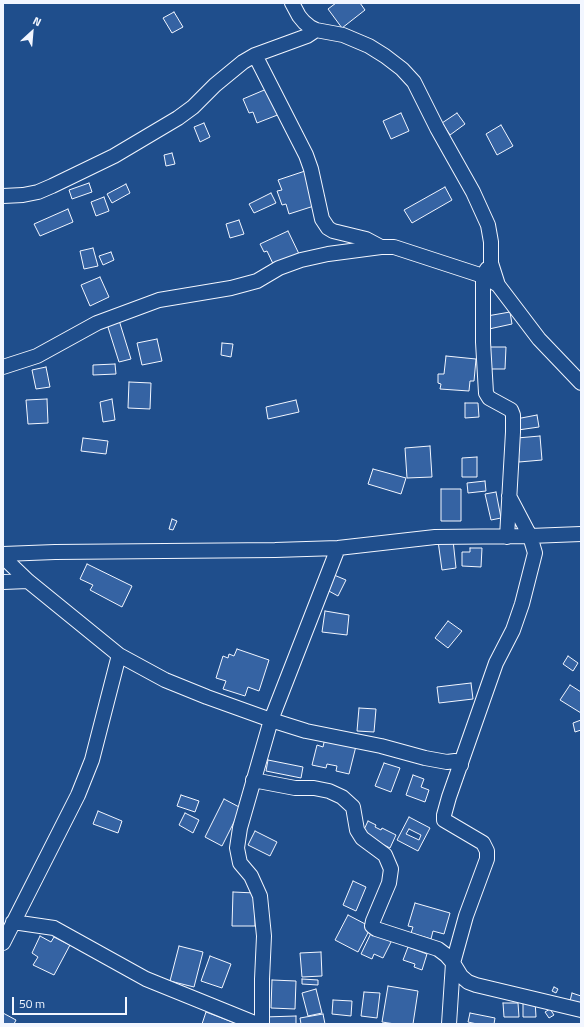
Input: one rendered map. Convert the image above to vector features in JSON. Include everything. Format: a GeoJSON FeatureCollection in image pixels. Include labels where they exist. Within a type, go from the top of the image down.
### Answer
{"type":"FeatureCollection","features":[{"type":"Feature","properties":{"kind":"street"},"geometry":{"type":"LineString","coordinates":[[292,3],[304,22],[316,30],[343,36],[369,46],[402,69],[414,82],[486,219],[490,242],[491,263],[498,285],[540,339],[581,383]]}},
{"type":"Feature","properties":{"kind":"street"},"geometry":{"type":"LineString","coordinates":[[296,39],[304,22]]}},
{"type":"Feature","properties":{"kind":"street"},"geometry":{"type":"LineString","coordinates":[[3,196],[23,195],[38,192],[114,156],[178,118],[227,74],[243,62],[255,55],[307,36],[316,30]]}},
{"type":"Feature","properties":{"kind":"street"},"geometry":{"type":"LineString","coordinates":[[255,55],[306,155],[311,169],[322,219],[328,228],[333,231],[366,239],[381,247]]}},
{"type":"Feature","properties":{"kind":"street"},"geometry":{"type":"LineString","coordinates":[[3,366],[37,356],[97,323],[159,300],[231,288],[257,281],[279,268],[301,260],[328,254],[394,246],[483,276],[498,285]]}},
{"type":"Feature","properties":{"kind":"street"},"geometry":{"type":"LineString","coordinates":[[491,263],[483,276],[483,342],[486,393],[489,398],[511,410],[513,415],[513,440],[507,537]]}},
{"type":"Feature","properties":{"kind":"street"},"geometry":{"type":"LineString","coordinates":[[449,1024],[453,963],[466,916],[487,859],[487,851],[483,843],[444,820],[445,808],[496,663],[513,630],[522,604],[535,553],[530,536],[509,496]]}},
{"type":"Feature","properties":{"kind":"street"},"geometry":{"type":"LineString","coordinates":[[3,556],[61,552],[240,551],[338,548],[435,537],[507,537],[581,534]]}},
{"type":"Feature","properties":{"kind":"street"},"geometry":{"type":"LineString","coordinates":[[262,1024],[264,936],[260,896],[251,876],[240,863],[237,848],[240,828],[271,720],[338,548]]}},
{"type":"Feature","properties":{"kind":"street"},"geometry":{"type":"LineString","coordinates":[[3,556],[28,581],[119,655],[165,680],[206,697],[271,720],[334,737],[381,746],[425,758],[455,762],[461,765]]}},
{"type":"Feature","properties":{"kind":"street"},"geometry":{"type":"LineString","coordinates":[[3,582],[28,581]]}},
{"type":"Feature","properties":{"kind":"street"},"geometry":{"type":"LineString","coordinates":[[3,943],[78,796],[92,760],[119,655]]}},
{"type":"Feature","properties":{"kind":"street"},"geometry":{"type":"LineString","coordinates":[[253,780],[296,788],[314,788],[329,791],[342,797],[353,807],[357,830],[362,838],[385,855],[391,869],[389,883],[375,914],[372,926],[376,929],[438,950],[446,955],[461,976],[468,982],[581,1010]]}},
{"type":"Feature","properties":{"kind":"street"},"geometry":{"type":"LineString","coordinates":[[13,922],[54,928],[146,979],[257,1024]]}},
{"type":"Feature","properties":{"kind":"building"},"geometry":{"type":"Polygon","coordinates":[[[336,3],[360,3],[365,10],[342,28],[328,9],[336,3]]]}},
{"type":"Feature","properties":{"kind":"building"},"geometry":{"type":"Polygon","coordinates":[[[174,12],[183,27],[172,33],[163,18],[174,12]]]}},
{"type":"Feature","properties":{"kind":"building"},"geometry":{"type":"Polygon","coordinates":[[[269,88],[280,114],[257,123],[253,112],[249,113],[243,99],[269,88]]]}},
{"type":"Feature","properties":{"kind":"building"},"geometry":{"type":"Polygon","coordinates":[[[401,113],[409,131],[391,139],[383,121],[401,113]]]}},
{"type":"Feature","properties":{"kind":"building"},"geometry":{"type":"Polygon","coordinates":[[[457,113],[465,124],[450,135],[442,123],[457,113]]]}},
{"type":"Feature","properties":{"kind":"building"},"geometry":{"type":"Polygon","coordinates":[[[204,123],[210,137],[200,142],[194,127],[204,123]]]}},
{"type":"Feature","properties":{"kind":"building"},"geometry":{"type":"Polygon","coordinates":[[[501,125],[513,146],[497,155],[486,134],[501,125]]]}},
{"type":"Feature","properties":{"kind":"building"},"geometry":{"type":"Polygon","coordinates":[[[172,153],[175,164],[166,166],[164,155],[172,153]]]}},
{"type":"Feature","properties":{"kind":"building"},"geometry":{"type":"Polygon","coordinates":[[[305,171],[317,205],[289,214],[286,204],[282,205],[277,191],[282,190],[278,180],[305,171]]]}},
{"type":"Feature","properties":{"kind":"building"},"geometry":{"type":"Polygon","coordinates":[[[89,183],[92,192],[72,199],[69,190],[89,183]]]}},
{"type":"Feature","properties":{"kind":"building"},"geometry":{"type":"Polygon","coordinates":[[[126,184],[130,193],[112,203],[107,194],[126,184]]]}},
{"type":"Feature","properties":{"kind":"building"},"geometry":{"type":"Polygon","coordinates":[[[445,187],[452,200],[412,223],[404,210],[445,187]]]}},
{"type":"Feature","properties":{"kind":"building"},"geometry":{"type":"Polygon","coordinates":[[[271,193],[276,203],[254,213],[249,204],[271,193]]]}},
{"type":"Feature","properties":{"kind":"building"},"geometry":{"type":"Polygon","coordinates":[[[104,197],[109,211],[96,216],[91,202],[104,197]]]}},
{"type":"Feature","properties":{"kind":"building"},"geometry":{"type":"Polygon","coordinates":[[[68,209],[73,222],[40,236],[34,224],[68,209]]]}},
{"type":"Feature","properties":{"kind":"building"},"geometry":{"type":"Polygon","coordinates":[[[239,220],[244,234],[230,238],[226,224],[239,220]]]}},
{"type":"Feature","properties":{"kind":"building"},"geometry":{"type":"Polygon","coordinates":[[[288,231],[300,256],[275,268],[267,251],[264,252],[260,244],[288,231]]]}},
{"type":"Feature","properties":{"kind":"building"},"geometry":{"type":"Polygon","coordinates":[[[93,248],[98,266],[84,269],[80,251],[93,248]]]}},
{"type":"Feature","properties":{"kind":"building"},"geometry":{"type":"Polygon","coordinates":[[[111,252],[114,260],[103,265],[99,256],[111,252]]]}},
{"type":"Feature","properties":{"kind":"building"},"geometry":{"type":"Polygon","coordinates":[[[100,277],[109,297],[90,306],[81,285],[100,277]]]}},
{"type":"Feature","properties":{"kind":"building"},"geometry":{"type":"Polygon","coordinates":[[[510,312],[512,324],[489,329],[487,316],[510,312]]]}},
{"type":"Feature","properties":{"kind":"building"},"geometry":{"type":"Polygon","coordinates":[[[118,317],[131,359],[119,362],[106,321],[118,317]]]}},
{"type":"Feature","properties":{"kind":"building"},"geometry":{"type":"Polygon","coordinates":[[[157,339],[162,361],[142,365],[137,343],[157,339]]]}},
{"type":"Feature","properties":{"kind":"building"},"geometry":{"type":"Polygon","coordinates":[[[222,343],[233,344],[231,357],[221,355],[222,343]]]}},
{"type":"Feature","properties":{"kind":"building"},"geometry":{"type":"Polygon","coordinates":[[[490,347],[506,347],[505,369],[490,369],[490,347]]]}},
{"type":"Feature","properties":{"kind":"building"},"geometry":{"type":"Polygon","coordinates":[[[446,356],[476,359],[474,381],[470,381],[469,391],[440,389],[441,384],[438,383],[438,374],[444,374],[446,356]]]}},
{"type":"Feature","properties":{"kind":"building"},"geometry":{"type":"Polygon","coordinates":[[[115,364],[116,374],[93,375],[93,365],[115,364]]]}},
{"type":"Feature","properties":{"kind":"building"},"geometry":{"type":"Polygon","coordinates":[[[46,367],[50,387],[36,389],[32,370],[46,367]]]}},
{"type":"Feature","properties":{"kind":"building"},"geometry":{"type":"Polygon","coordinates":[[[129,382],[151,383],[150,409],[128,408],[129,382]]]}},
{"type":"Feature","properties":{"kind":"building"},"geometry":{"type":"Polygon","coordinates":[[[47,399],[48,423],[28,424],[26,400],[47,399]]]}},
{"type":"Feature","properties":{"kind":"building"},"geometry":{"type":"Polygon","coordinates":[[[112,399],[115,420],[103,422],[100,402],[112,399]]]}},
{"type":"Feature","properties":{"kind":"building"},"geometry":{"type":"Polygon","coordinates":[[[296,400],[299,412],[268,419],[266,407],[296,400]]]}},
{"type":"Feature","properties":{"kind":"building"},"geometry":{"type":"Polygon","coordinates":[[[465,403],[478,403],[479,417],[465,418],[465,403]]]}},
{"type":"Feature","properties":{"kind":"building"},"geometry":{"type":"Polygon","coordinates":[[[537,415],[539,427],[518,430],[516,419],[537,415]]]}},
{"type":"Feature","properties":{"kind":"building"},"geometry":{"type":"Polygon","coordinates":[[[540,436],[542,460],[519,462],[517,438],[540,436]]]}},
{"type":"Feature","properties":{"kind":"building"},"geometry":{"type":"Polygon","coordinates":[[[83,438],[108,441],[106,454],[81,451],[83,438]]]}},
{"type":"Feature","properties":{"kind":"building"},"geometry":{"type":"Polygon","coordinates":[[[430,446],[432,477],[407,478],[405,448],[430,446]]]}},
{"type":"Feature","properties":{"kind":"building"},"geometry":{"type":"Polygon","coordinates":[[[477,457],[477,477],[462,477],[462,458],[477,457]]]}},
{"type":"Feature","properties":{"kind":"building"},"geometry":{"type":"Polygon","coordinates":[[[373,469],[406,478],[401,494],[368,484],[373,469]]]}},
{"type":"Feature","properties":{"kind":"building"},"geometry":{"type":"Polygon","coordinates":[[[485,481],[486,491],[468,493],[467,483],[485,481]]]}},
{"type":"Feature","properties":{"kind":"building"},"geometry":{"type":"Polygon","coordinates":[[[441,489],[461,489],[461,521],[441,521],[441,489]]]}},
{"type":"Feature","properties":{"kind":"building"},"geometry":{"type":"Polygon","coordinates":[[[496,492],[501,518],[491,520],[485,494],[496,492]]]}},
{"type":"Feature","properties":{"kind":"building"},"geometry":{"type":"Polygon","coordinates":[[[172,519],[177,521],[173,530],[169,529],[172,519]]]}},
{"type":"Feature","properties":{"kind":"building"},"geometry":{"type":"Polygon","coordinates":[[[453,540],[456,568],[442,570],[438,541],[453,540]]]}},
{"type":"Feature","properties":{"kind":"building"},"geometry":{"type":"Polygon","coordinates":[[[470,548],[482,548],[481,567],[462,566],[462,552],[470,552],[470,548]]]}},
{"type":"Feature","properties":{"kind":"building"},"geometry":{"type":"Polygon","coordinates":[[[87,564],[132,586],[122,607],[90,590],[93,585],[80,579],[87,564]]]}},
{"type":"Feature","properties":{"kind":"building"},"geometry":{"type":"Polygon","coordinates":[[[334,575],[346,580],[338,596],[327,590],[334,575]]]}},
{"type":"Feature","properties":{"kind":"building"},"geometry":{"type":"Polygon","coordinates":[[[325,611],[349,615],[347,635],[322,632],[325,611]]]}},
{"type":"Feature","properties":{"kind":"building"},"geometry":{"type":"Polygon","coordinates":[[[448,621],[462,631],[448,648],[435,638],[448,621]]]}},
{"type":"Feature","properties":{"kind":"building"},"geometry":{"type":"Polygon","coordinates":[[[237,649],[269,660],[259,691],[248,687],[245,696],[223,689],[226,681],[216,678],[223,656],[228,658],[229,654],[234,656],[237,649]]]}},
{"type":"Feature","properties":{"kind":"building"},"geometry":{"type":"Polygon","coordinates":[[[568,656],[578,663],[573,671],[563,664],[568,656]]]}},
{"type":"Feature","properties":{"kind":"building"},"geometry":{"type":"Polygon","coordinates":[[[471,683],[473,699],[439,703],[437,687],[471,683]]]}},
{"type":"Feature","properties":{"kind":"building"},"geometry":{"type":"Polygon","coordinates":[[[570,685],[581,692],[581,713],[560,700],[570,685]]]}},
{"type":"Feature","properties":{"kind":"building"},"geometry":{"type":"Polygon","coordinates":[[[359,708],[376,709],[374,732],[357,731],[359,708]]]}},
{"type":"Feature","properties":{"kind":"building"},"geometry":{"type":"Polygon","coordinates":[[[581,720],[581,730],[575,732],[573,723],[581,720]]]}},
{"type":"Feature","properties":{"kind":"building"},"geometry":{"type":"Polygon","coordinates":[[[325,738],[356,746],[349,774],[336,771],[337,766],[327,764],[326,768],[312,765],[317,745],[323,747],[325,738]]]}},
{"type":"Feature","properties":{"kind":"building"},"geometry":{"type":"Polygon","coordinates":[[[268,760],[303,767],[301,778],[266,771],[268,760]]]}},
{"type":"Feature","properties":{"kind":"building"},"geometry":{"type":"Polygon","coordinates":[[[384,763],[400,768],[391,792],[375,786],[384,763]]]}},
{"type":"Feature","properties":{"kind":"building"},"geometry":{"type":"Polygon","coordinates":[[[413,775],[424,779],[421,787],[429,790],[425,802],[406,795],[413,775]]]}},
{"type":"Feature","properties":{"kind":"building"},"geometry":{"type":"Polygon","coordinates":[[[181,795],[199,801],[195,812],[177,806],[181,795]]]}},
{"type":"Feature","properties":{"kind":"building"},"geometry":{"type":"Polygon","coordinates":[[[224,799],[241,808],[222,846],[205,837],[224,799]]]}},
{"type":"Feature","properties":{"kind":"building"},"geometry":{"type":"Polygon","coordinates":[[[98,811],[122,821],[118,833],[93,824],[98,811]]]}},
{"type":"Feature","properties":{"kind":"building"},"geometry":{"type":"Polygon","coordinates":[[[185,813],[199,820],[193,833],[179,825],[185,813]]]}},
{"type":"Feature","properties":{"kind":"building"},"geometry":{"type":"Polygon","coordinates":[[[409,817],[430,828],[418,851],[397,840],[409,817]],[[409,829],[406,834],[419,840],[421,835],[409,829]]]}},
{"type":"Feature","properties":{"kind":"building"},"geometry":{"type":"Polygon","coordinates":[[[368,821],[376,825],[375,827],[381,830],[382,828],[396,835],[390,848],[362,834],[368,821]]]}},
{"type":"Feature","properties":{"kind":"building"},"geometry":{"type":"Polygon","coordinates":[[[255,831],[277,842],[270,856],[248,845],[255,831]]]}},
{"type":"Feature","properties":{"kind":"building"},"geometry":{"type":"Polygon","coordinates":[[[353,881],[366,887],[356,911],[343,905],[353,881]]]}},
{"type":"Feature","properties":{"kind":"building"},"geometry":{"type":"Polygon","coordinates":[[[233,892],[255,893],[255,926],[232,926],[233,892]]]}},
{"type":"Feature","properties":{"kind":"building"},"geometry":{"type":"Polygon","coordinates":[[[415,903],[450,913],[444,934],[433,931],[431,939],[411,933],[413,927],[408,926],[415,903]]]}},
{"type":"Feature","properties":{"kind":"building"},"geometry":{"type":"Polygon","coordinates":[[[348,915],[371,927],[358,952],[335,940],[348,915]]]}},
{"type":"Feature","properties":{"kind":"building"},"geometry":{"type":"Polygon","coordinates":[[[373,929],[393,938],[383,958],[374,954],[372,959],[361,954],[373,929]]]}},
{"type":"Feature","properties":{"kind":"building"},"geometry":{"type":"Polygon","coordinates":[[[40,936],[51,942],[54,937],[70,945],[54,975],[33,965],[38,957],[32,953],[40,936]]]}},
{"type":"Feature","properties":{"kind":"building"},"geometry":{"type":"Polygon","coordinates":[[[179,946],[203,952],[194,987],[170,981],[179,946]]]}},
{"type":"Feature","properties":{"kind":"building"},"geometry":{"type":"Polygon","coordinates":[[[408,947],[427,954],[422,970],[414,967],[415,964],[403,960],[408,947]]]}},
{"type":"Feature","properties":{"kind":"building"},"geometry":{"type":"Polygon","coordinates":[[[321,952],[322,976],[302,977],[300,953],[321,952]]]}},
{"type":"Feature","properties":{"kind":"building"},"geometry":{"type":"Polygon","coordinates":[[[210,956],[231,964],[222,988],[201,981],[210,956]]]}},
{"type":"Feature","properties":{"kind":"building"},"geometry":{"type":"Polygon","coordinates":[[[302,979],[318,980],[318,985],[302,984],[302,979]]]}},
{"type":"Feature","properties":{"kind":"building"},"geometry":{"type":"Polygon","coordinates":[[[272,980],[296,981],[295,1009],[271,1008],[272,980]]]}},
{"type":"Feature","properties":{"kind":"building"},"geometry":{"type":"Polygon","coordinates":[[[388,986],[418,991],[413,1024],[382,1022],[388,986]]]}},
{"type":"Feature","properties":{"kind":"building"},"geometry":{"type":"Polygon","coordinates":[[[554,987],[558,989],[556,993],[552,991],[554,987]]]}},
{"type":"Feature","properties":{"kind":"building"},"geometry":{"type":"Polygon","coordinates":[[[316,989],[322,1013],[308,1016],[302,993],[316,989]]]}},
{"type":"Feature","properties":{"kind":"building"},"geometry":{"type":"Polygon","coordinates":[[[364,992],[380,993],[377,1018],[361,1016],[364,992]]]}},
{"type":"Feature","properties":{"kind":"building"},"geometry":{"type":"Polygon","coordinates":[[[572,993],[581,996],[581,1004],[570,1001],[572,993]]]}},
{"type":"Feature","properties":{"kind":"building"},"geometry":{"type":"Polygon","coordinates":[[[333,1000],[352,1001],[351,1016],[332,1014],[333,1000]]]}},
{"type":"Feature","properties":{"kind":"building"},"geometry":{"type":"Polygon","coordinates":[[[535,1000],[536,1017],[523,1017],[523,1001],[535,1000]]]}},
{"type":"Feature","properties":{"kind":"building"},"geometry":{"type":"Polygon","coordinates":[[[503,1003],[518,1003],[519,1017],[504,1017],[503,1003]]]}},
{"type":"Feature","properties":{"kind":"building"},"geometry":{"type":"Polygon","coordinates":[[[550,1009],[554,1015],[549,1018],[545,1012],[550,1009]]]}},
{"type":"Feature","properties":{"kind":"building"},"geometry":{"type":"Polygon","coordinates":[[[206,1012],[235,1023],[202,1024],[206,1012]]]}},
{"type":"Feature","properties":{"kind":"building"},"geometry":{"type":"Polygon","coordinates":[[[3,1013],[16,1020],[14,1024],[3,1024],[3,1013]]]}},
{"type":"Feature","properties":{"kind":"building"},"geometry":{"type":"Polygon","coordinates":[[[470,1013],[495,1018],[494,1024],[477,1024],[468,1022],[470,1013]]]}},
{"type":"Feature","properties":{"kind":"building"},"geometry":{"type":"Polygon","coordinates":[[[323,1014],[325,1024],[301,1024],[300,1018],[323,1014]]]}},
{"type":"Feature","properties":{"kind":"building"},"geometry":{"type":"Polygon","coordinates":[[[296,1016],[296,1024],[264,1024],[264,1017],[296,1016]]]}}]}
